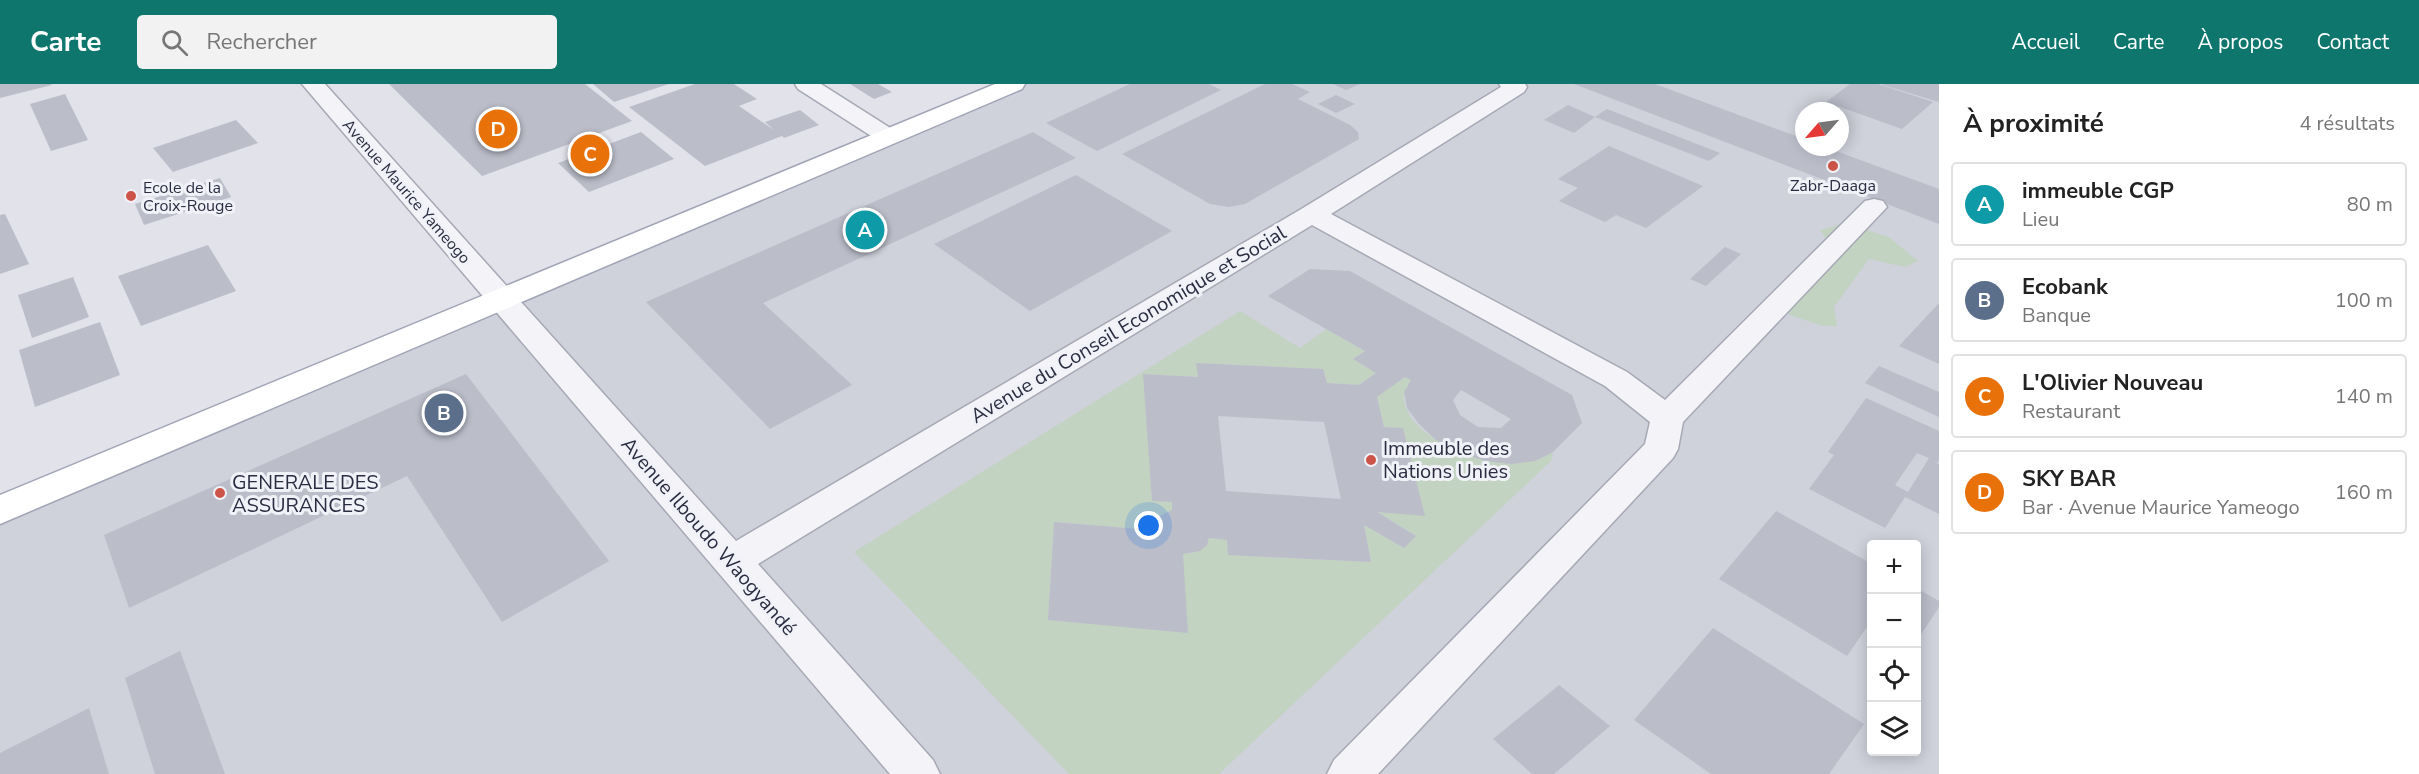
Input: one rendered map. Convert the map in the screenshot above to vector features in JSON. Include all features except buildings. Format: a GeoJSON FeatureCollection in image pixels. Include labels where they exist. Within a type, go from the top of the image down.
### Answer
{"type":"FeatureCollection","features":[{"type":"Feature","properties":{"kind":"main road"},"geometry":{"type":"LineString","coordinates":[[0,510],[1014,84]]}},
{"type":"Feature","properties":{"kind":"street","name":"Avenue Maurice Yameogo"},"geometry":{"type":"LineString","coordinates":[[313,84],[500,298]]}},
{"type":"Feature","properties":{"kind":"street"},"geometry":{"type":"LineString","coordinates":[[806,84],[887,136]]}},
{"type":"Feature","properties":{"kind":"street","name":"Avenue du Conseil Economique et Social"},"geometry":{"type":"LineString","coordinates":[[733,561],[1312,214],[1516,87],[1510,84]]}},
{"type":"Feature","properties":{"kind":"street"},"geometry":{"type":"LineString","coordinates":[[1349,774],[1661,449],[1667,418],[1874,207]]}},
{"type":"Feature","properties":{"kind":"street"},"geometry":{"type":"LineString","coordinates":[[1312,214],[1616,379],[1667,418]]}},
{"type":"Feature","properties":{"kind":"street","name":"Avenue Ilboudo Waogyandé"},"geometry":{"type":"LineString","coordinates":[[500,298],[918,774]]}},
{"type":"Feature","properties":{"kind":"shaded area"},"geometry":{"type":"Polygon","coordinates":[[[1014,84],[1939,84],[1939,774],[0,774],[0,511],[1014,84]]]}},
{"type":"Feature","properties":{"kind":"green space"},"geometry":{"type":"Polygon","coordinates":[[[1845,223],[1889,237],[1918,261],[1905,267],[1869,259],[1834,307],[1837,326],[1822,326],[1776,310],[1837,255],[1820,230],[1845,223]]]}},
{"type":"Feature","properties":{"kind":"green space"},"geometry":{"type":"Polygon","coordinates":[[[1240,311],[1300,348],[1326,329],[1365,351],[1353,359],[1376,373],[1359,385],[1327,383],[1323,369],[1197,363],[1198,377],[1144,374],[1152,501],[1172,502],[1172,510],[1158,517],[1152,530],[1054,522],[1048,620],[1183,554],[1199,550],[1205,546],[1209,538],[1227,540],[1228,555],[1371,562],[1364,525],[1404,548],[1415,535],[1377,512],[1424,515],[1403,429],[1384,427],[1377,397],[1405,377],[1411,380],[1404,393],[1406,408],[1415,422],[1428,434],[1445,444],[1481,459],[1499,462],[1529,461],[1553,452],[1551,461],[1219,774],[1069,774],[854,552],[1240,311]]]}},
{"type":"Feature","properties":{"kind":"place","name":"SKY BAR"},"geometry":{"type":"Point","coordinates":[498,129]}},
{"type":"Feature","properties":{"kind":"place","name":"L'Olivier Nouveau"},"geometry":{"type":"Point","coordinates":[590,154]}},
{"type":"Feature","properties":{"kind":"place","name":"Zabr-Daaga"},"geometry":{"type":"Point","coordinates":[1833,166]}},
{"type":"Feature","properties":{"kind":"place","name":"Ecole de la Croix-Rouge"},"geometry":{"type":"Point","coordinates":[131,196]}},
{"type":"Feature","properties":{"kind":"place","name":"immeuble CGP"},"geometry":{"type":"Point","coordinates":[865,230]}},
{"type":"Feature","properties":{"kind":"place","name":"Ecobank"},"geometry":{"type":"Point","coordinates":[444,413]}},
{"type":"Feature","properties":{"kind":"place","name":"Immeuble des Nations Unies"},"geometry":{"type":"Point","coordinates":[1371,460]}},
{"type":"Feature","properties":{"kind":"place","name":"GENERALE DES ASSURANCES"},"geometry":{"type":"Point","coordinates":[220,493]}}]}
